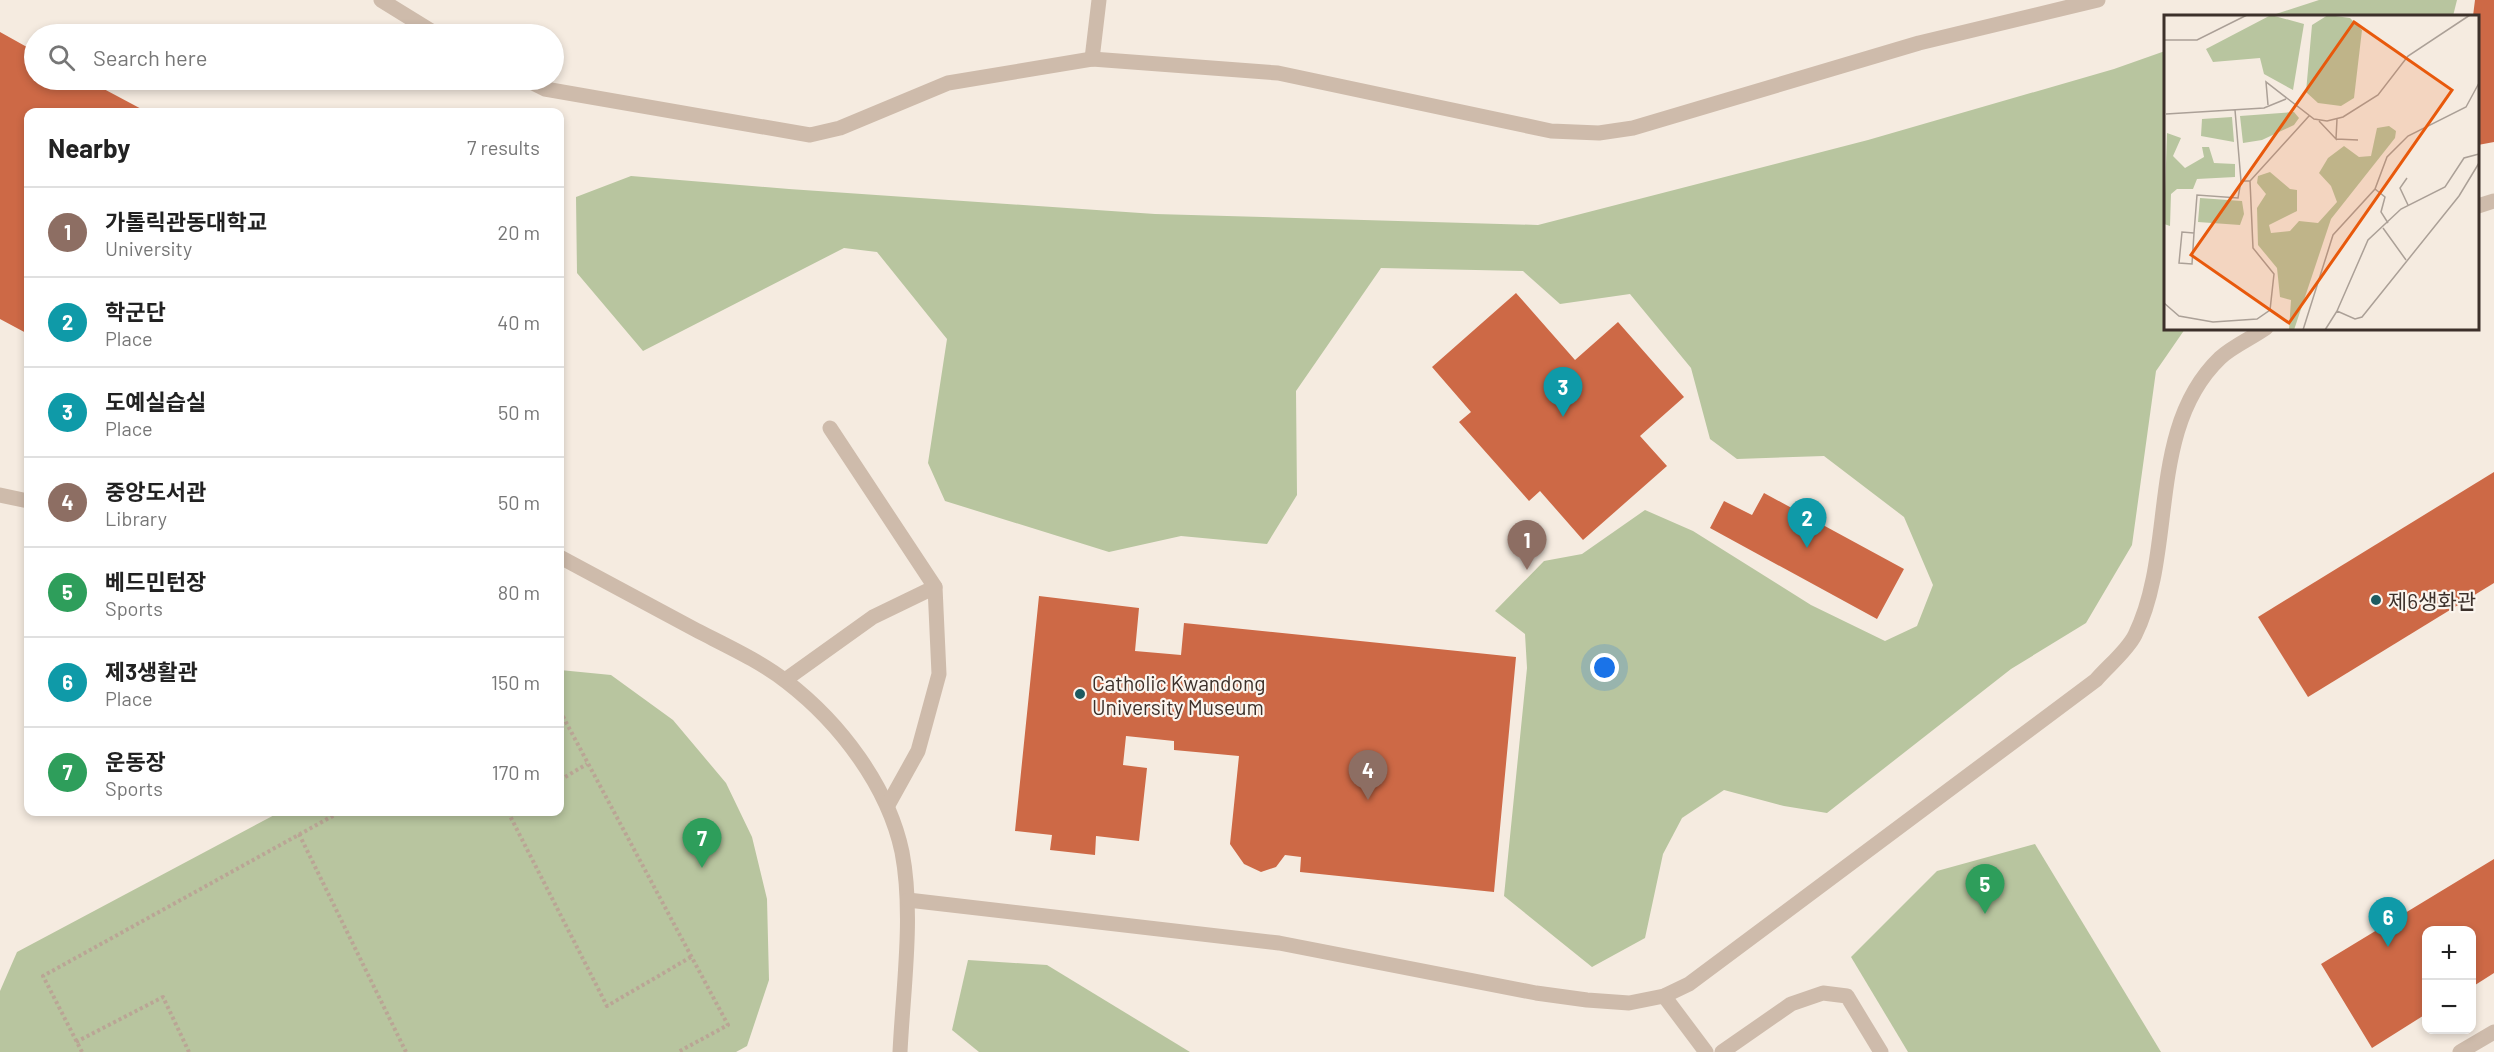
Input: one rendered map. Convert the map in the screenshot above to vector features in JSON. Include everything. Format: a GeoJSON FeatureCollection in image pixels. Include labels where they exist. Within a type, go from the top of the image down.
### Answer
{"type":"FeatureCollection","features":[{"type":"Feature","properties":{"kind":"street"},"geometry":{"type":"LineString","coordinates":[[381,0],[420,24]]}},
{"type":"Feature","properties":{"kind":"street"},"geometry":{"type":"LineString","coordinates":[[1092,59],[1099,0]]}},
{"type":"Feature","properties":{"kind":"street"},"geometry":{"type":"LineString","coordinates":[[551,90],[810,135],[840,128],[948,83],[1092,59],[1278,73],[1551,131],[1599,133],[1633,128],[1919,43],[2098,0]]}},
{"type":"Feature","properties":{"kind":"street"},"geometry":{"type":"LineString","coordinates":[[2479,206],[2494,201]]}},
{"type":"Feature","properties":{"kind":"street"},"geometry":{"type":"LineString","coordinates":[[908,900],[1279,943],[1536,993],[1587,1000],[1629,1003],[1664,996],[1689,984],[2096,680],[2134,636],[2149,593],[2177,426],[2198,387],[2220,358],[2263,330]]}},
{"type":"Feature","properties":{"kind":"street"},"geometry":{"type":"LineString","coordinates":[[830,428],[935,587],[939,674],[918,751],[888,805]]}},
{"type":"Feature","properties":{"kind":"street"},"geometry":{"type":"LineString","coordinates":[[0,495],[24,500]]}},
{"type":"Feature","properties":{"kind":"street"},"geometry":{"type":"LineString","coordinates":[[564,559],[741,653],[785,680],[803,695],[849,743],[888,805],[902,852],[908,900],[900,1052]]}},
{"type":"Feature","properties":{"kind":"street"},"geometry":{"type":"LineString","coordinates":[[785,680],[873,616],[935,587]]}},
{"type":"Feature","properties":{"kind":"street"},"geometry":{"type":"LineString","coordinates":[[1722,1052],[1791,1004],[1823,993],[1847,996],[1881,1052]]}},
{"type":"Feature","properties":{"kind":"street"},"geometry":{"type":"LineString","coordinates":[[1664,996],[1706,1052]]}},
{"type":"Feature","properties":{"kind":"street"},"geometry":{"type":"LineString","coordinates":[[2460,1052],[2494,1032]]}},
{"type":"Feature","properties":{"kind":"path"},"geometry":{"type":"LineString","coordinates":[[564,719],[728,1024],[678,1052]]}},
{"type":"Feature","properties":{"kind":"path"},"geometry":{"type":"LineString","coordinates":[[564,778],[588,764]]}},
{"type":"Feature","properties":{"kind":"path"},"geometry":{"type":"LineString","coordinates":[[82,1052],[43,976],[333,816]]}},
{"type":"Feature","properties":{"kind":"path"},"geometry":{"type":"LineString","coordinates":[[510,816],[607,1006],[691,957]]}},
{"type":"Feature","properties":{"kind":"path"},"geometry":{"type":"LineString","coordinates":[[299,834],[406,1052]]}},
{"type":"Feature","properties":{"kind":"path"},"geometry":{"type":"LineString","coordinates":[[76,1042],[163,997],[189,1052]]}},
{"type":"Feature","properties":{"kind":"green space"},"geometry":{"type":"Polygon","coordinates":[[[2319,0],[2457,0],[2453,15],[2273,15],[2319,0]]]}},
{"type":"Feature","properties":{"kind":"green space"},"geometry":{"type":"Polygon","coordinates":[[[2164,51],[2164,330],[2184,330],[2156,371],[2132,545],[2086,623],[2011,669],[1827,813],[1784,806],[1724,790],[1682,818],[1663,854],[1645,938],[1592,967],[1504,896],[1527,668],[1525,634],[1495,611],[1544,561],[1582,554],[1645,510],[1693,531],[1811,605],[1885,641],[1917,626],[1933,585],[1904,517],[1824,456],[1737,459],[1710,439],[1691,368],[1630,294],[1560,304],[1523,271],[1381,268],[1296,391],[1297,495],[1267,544],[1181,536],[1109,552],[945,501],[928,463],[947,339],[877,252],[844,248],[643,351],[577,273],[576,197],[631,176],[1155,214],[1538,225],[1868,140],[2114,69],[2164,51]]]}},
{"type":"Feature","properties":{"kind":"green space"},"geometry":{"type":"Polygon","coordinates":[[[564,670],[611,675],[673,720],[726,783],[752,837],[767,899],[769,980],[747,1046],[736,1052],[0,1052],[0,991],[17,952],[272,816],[564,816],[564,670]]]}},
{"type":"Feature","properties":{"kind":"green space"},"geometry":{"type":"Polygon","coordinates":[[[2035,844],[2161,1052],[1908,1052],[1851,957],[1937,871],[2035,844]]]}},
{"type":"Feature","properties":{"kind":"green space"},"geometry":{"type":"Polygon","coordinates":[[[968,960],[1047,965],[1190,1052],[979,1052],[952,1030],[968,960]]]}},
{"type":"Feature","properties":{"kind":"building"},"geometry":{"type":"Polygon","coordinates":[[[2475,0],[2494,0],[2494,142],[2479,145],[2479,15],[2473,15],[2475,0]]]}},
{"type":"Feature","properties":{"kind":"building"},"geometry":{"type":"Polygon","coordinates":[[[0,32],[24,45],[24,90],[106,90],[140,108],[24,108],[24,332],[0,319],[0,32]]]}},
{"type":"Feature","properties":{"kind":"building"},"geometry":{"type":"Polygon","coordinates":[[[1516,293],[1575,360],[1618,322],[1684,397],[1640,436],[1667,466],[1583,540],[1540,491],[1529,501],[1459,422],[1471,412],[1432,367],[1516,293]]]}},
{"type":"Feature","properties":{"kind":"building","name":"제6생화관"},"geometry":{"type":"Polygon","coordinates":[[[2494,472],[2494,583],[2308,697],[2258,617],[2494,472]]]}},
{"type":"Feature","properties":{"kind":"building"},"geometry":{"type":"Polygon","coordinates":[[[1764,493],[1904,569],[1877,619],[1710,528],[1724,501],[1752,515],[1764,493]]]}},
{"type":"Feature","properties":{"kind":"building"},"geometry":{"type":"Polygon","coordinates":[[[1039,596],[1139,608],[1135,651],[1181,655],[1184,623],[1516,657],[1494,892],[1300,872],[1301,857],[1285,855],[1276,867],[1261,872],[1244,864],[1230,844],[1239,756],[1174,750],[1174,741],[1126,736],[1123,765],[1147,768],[1139,841],[1096,836],[1095,855],[1050,850],[1052,835],[1015,831],[1039,596]]]}},
{"type":"Feature","properties":{"kind":"building"},"geometry":{"type":"Polygon","coordinates":[[[2494,859],[2494,973],[2476,984],[2476,926],[2422,926],[2422,1017],[2372,1048],[2321,964],[2494,859]]]}},
{"type":"Feature","properties":{"kind":"place","name":"도예실습실"},"geometry":{"type":"Point","coordinates":[1563,417]}},
{"type":"Feature","properties":{"kind":"place","name":"학군단"},"geometry":{"type":"Point","coordinates":[1807,548]}},
{"type":"Feature","properties":{"kind":"place","name":"가톨릭관동대학교"},"geometry":{"type":"Point","coordinates":[1527,570]}},
{"type":"Feature","properties":{"kind":"place","name":"제6생화관"},"geometry":{"type":"Point","coordinates":[2376,600]}},
{"type":"Feature","properties":{"kind":"place","name":"Catholic Kwandong University Museum"},"geometry":{"type":"Point","coordinates":[1080,694]}},
{"type":"Feature","properties":{"kind":"place","name":"중앙도서관"},"geometry":{"type":"Point","coordinates":[1368,800]}},
{"type":"Feature","properties":{"kind":"place","name":"운동장"},"geometry":{"type":"Point","coordinates":[702,868]}},
{"type":"Feature","properties":{"kind":"place","name":"베드민턴장"},"geometry":{"type":"Point","coordinates":[1985,914]}},
{"type":"Feature","properties":{"kind":"place","name":"제3생활관"},"geometry":{"type":"Point","coordinates":[2388,947]}}]}
